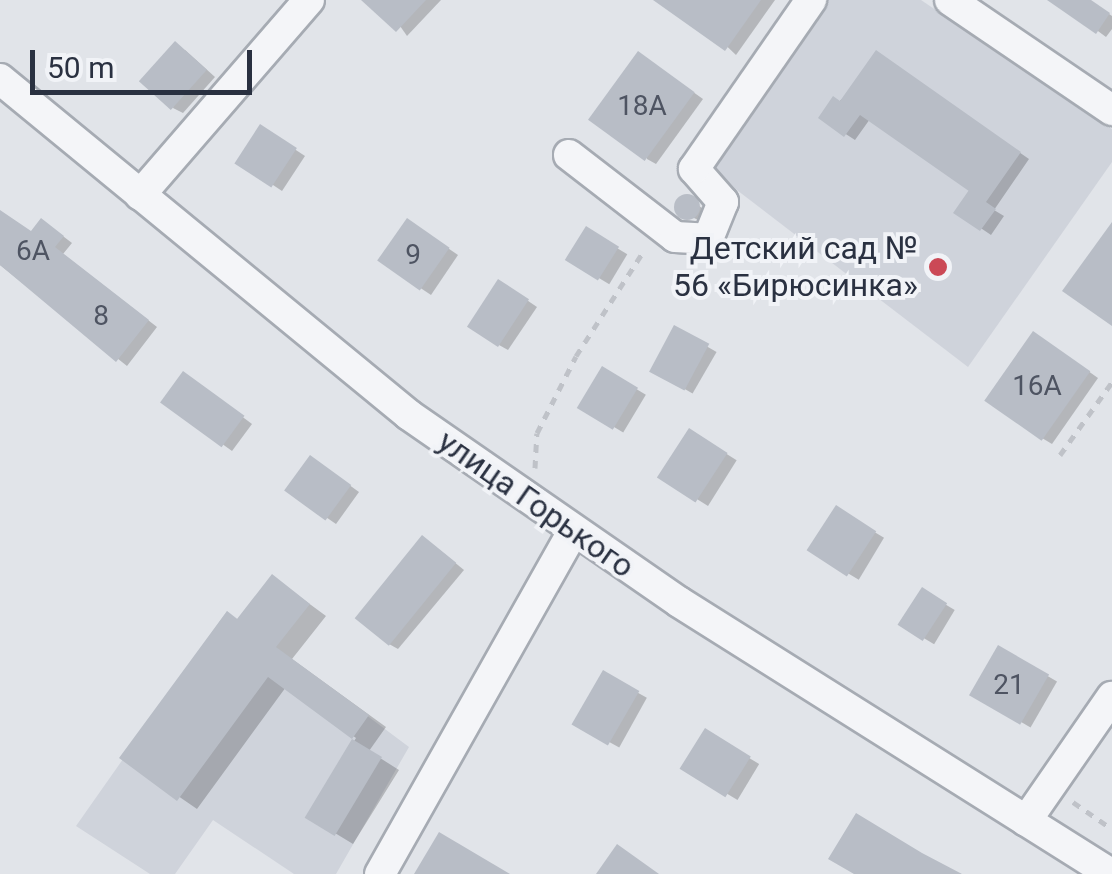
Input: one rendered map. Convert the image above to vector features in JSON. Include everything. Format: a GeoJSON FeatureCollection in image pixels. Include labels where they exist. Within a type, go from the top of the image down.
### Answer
{"type":"FeatureCollection","features":[{"type":"Feature","properties":{"kind":"street"},"geometry":{"type":"LineString","coordinates":[[140,195],[310,0]]}},
{"type":"Feature","properties":{"kind":"street"},"geometry":{"type":"LineString","coordinates":[[568,155],[657,223],[694,242],[716,231],[723,202],[694,169],[811,0]]}},
{"type":"Feature","properties":{"kind":"street"},"geometry":{"type":"LineString","coordinates":[[950,0],[1112,110]]}},
{"type":"Feature","properties":{"kind":"street","name":"улица Горького"},"geometry":{"type":"LineString","coordinates":[[0,79],[410,416],[573,532],[1111,874]]}},
{"type":"Feature","properties":{"kind":"street"},"geometry":{"type":"LineString","coordinates":[[380,874],[573,532]]}},
{"type":"Feature","properties":{"kind":"street"},"geometry":{"type":"LineString","coordinates":[[1026,821],[1112,697]]}},
{"type":"Feature","properties":{"kind":"path"},"geometry":{"type":"LineString","coordinates":[[528,500],[536,432],[657,223]]}},
{"type":"Feature","properties":{"kind":"path"},"geometry":{"type":"LineString","coordinates":[[1060,454],[1112,382]]}},
{"type":"Feature","properties":{"kind":"path"},"geometry":{"type":"LineString","coordinates":[[1050,786],[1112,828]]}},
{"type":"Feature","properties":{"kind":"shaded area","name":"Детский сад № 56 «Бирюсинка»"},"geometry":{"type":"Polygon","coordinates":[[[821,0],[921,0],[1112,129],[1112,162],[968,367],[708,168],[821,0]]]}},
{"type":"Feature","properties":{"kind":"shaded area"},"geometry":{"type":"Polygon","coordinates":[[[227,611],[409,747],[336,874],[294,874],[213,820],[175,874],[150,874],[76,826],[227,611]]]}},
{"type":"Feature","properties":{"kind":"building"},"geometry":{"type":"Polygon","coordinates":[[[361,0],[426,0],[396,32],[361,0]]]}},
{"type":"Feature","properties":{"kind":"building"},"geometry":{"type":"Polygon","coordinates":[[[653,0],[761,0],[725,51],[653,0]]]}},
{"type":"Feature","properties":{"kind":"building"},"geometry":{"type":"Polygon","coordinates":[[[1047,0],[1091,0],[1110,13],[1096,34],[1047,0]]]}},
{"type":"Feature","properties":{"kind":"building"},"geometry":{"type":"Polygon","coordinates":[[[175,41],[207,70],[171,110],[139,81],[175,41]]]}},
{"type":"Feature","properties":{"kind":"building"},"geometry":{"type":"Polygon","coordinates":[[[876,50],[1021,152],[986,202],[996,209],[980,231],[953,213],[968,191],[860,115],[844,137],[818,118],[833,96],[840,101],[876,50]]]}},
{"type":"Feature","properties":{"kind":"building"},"geometry":{"type":"Polygon","coordinates":[[[638,51],[695,92],[645,161],[588,120],[638,51]]]}},
{"type":"Feature","properties":{"kind":"building"},"geometry":{"type":"Polygon","coordinates":[[[260,124],[297,148],[271,187],[234,163],[260,124]]]}},
{"type":"Feature","properties":{"kind":"building"},"geometry":{"type":"Polygon","coordinates":[[[687,194],[696,198],[700,207],[696,216],[687,220],[678,216],[674,207],[678,198],[687,194]]]}},
{"type":"Feature","properties":{"kind":"building"},"geometry":{"type":"Polygon","coordinates":[[[0,210],[31,231],[41,218],[64,236],[55,247],[149,320],[116,362],[0,265],[0,210]]]}},
{"type":"Feature","properties":{"kind":"building"},"geometry":{"type":"Polygon","coordinates":[[[407,218],[450,248],[420,290],[377,261],[407,218]]]}},
{"type":"Feature","properties":{"kind":"building"},"geometry":{"type":"Polygon","coordinates":[[[1112,222],[1112,326],[1062,291],[1112,222]]]}},
{"type":"Feature","properties":{"kind":"building"},"geometry":{"type":"Polygon","coordinates":[[[586,226],[619,247],[598,281],[565,260],[586,226]]]}},
{"type":"Feature","properties":{"kind":"building"},"geometry":{"type":"Polygon","coordinates":[[[498,279],[529,299],[498,347],[467,327],[498,279]]]}},
{"type":"Feature","properties":{"kind":"building"},"geometry":{"type":"Polygon","coordinates":[[[674,325],[709,344],[684,391],[649,372],[674,325]]]}},
{"type":"Feature","properties":{"kind":"building"},"geometry":{"type":"Polygon","coordinates":[[[1033,331],[1090,371],[1042,441],[984,401],[1033,331]]]}},
{"type":"Feature","properties":{"kind":"building"},"geometry":{"type":"Polygon","coordinates":[[[602,366],[638,388],[613,430],[577,408],[602,366]]]}},
{"type":"Feature","properties":{"kind":"building"},"geometry":{"type":"Polygon","coordinates":[[[183,371],[244,416],[222,447],[160,403],[183,371]]]}},
{"type":"Feature","properties":{"kind":"building"},"geometry":{"type":"Polygon","coordinates":[[[689,428],[728,453],[695,503],[657,477],[689,428]]]}},
{"type":"Feature","properties":{"kind":"building"},"geometry":{"type":"Polygon","coordinates":[[[310,455],[351,485],[325,521],[284,491],[310,455]]]}},
{"type":"Feature","properties":{"kind":"building"},"geometry":{"type":"Polygon","coordinates":[[[836,505],[876,531],[847,576],[807,550],[836,505]]]}},
{"type":"Feature","properties":{"kind":"building"},"geometry":{"type":"Polygon","coordinates":[[[422,535],[456,563],[389,646],[355,618],[422,535]]]}},
{"type":"Feature","properties":{"kind":"building"},"geometry":{"type":"Polygon","coordinates":[[[272,574],[310,604],[276,647],[369,715],[352,739],[268,677],[177,801],[119,758],[227,611],[237,619],[272,574]]]}},
{"type":"Feature","properties":{"kind":"building"},"geometry":{"type":"Polygon","coordinates":[[[922,587],[947,603],[923,641],[897,625],[922,587]]]}},
{"type":"Feature","properties":{"kind":"building"},"geometry":{"type":"Polygon","coordinates":[[[998,645],[1049,674],[1020,725],[969,695],[998,645]]]}},
{"type":"Feature","properties":{"kind":"building"},"geometry":{"type":"Polygon","coordinates":[[[603,670],[639,691],[608,746],[572,725],[603,670]]]}},
{"type":"Feature","properties":{"kind":"building"},"geometry":{"type":"Polygon","coordinates":[[[705,728],[751,757],[725,797],[680,769],[705,728]]]}},
{"type":"Feature","properties":{"kind":"building"},"geometry":{"type":"Polygon","coordinates":[[[352,739],[382,757],[335,836],[305,818],[352,739]]]}},
{"type":"Feature","properties":{"kind":"building"},"geometry":{"type":"Polygon","coordinates":[[[856,813],[962,874],[854,874],[828,859],[856,813]]]}},
{"type":"Feature","properties":{"kind":"building"},"geometry":{"type":"Polygon","coordinates":[[[439,832],[510,874],[414,874],[439,832]]]}},
{"type":"Feature","properties":{"kind":"building"},"geometry":{"type":"Polygon","coordinates":[[[617,844],[659,874],[596,874],[617,844]]]}},
{"type":"Feature","properties":{"kind":"place","name":"Детский сад № 56 «Бирюсинка»"},"geometry":{"type":"Point","coordinates":[938,267]}}]}
